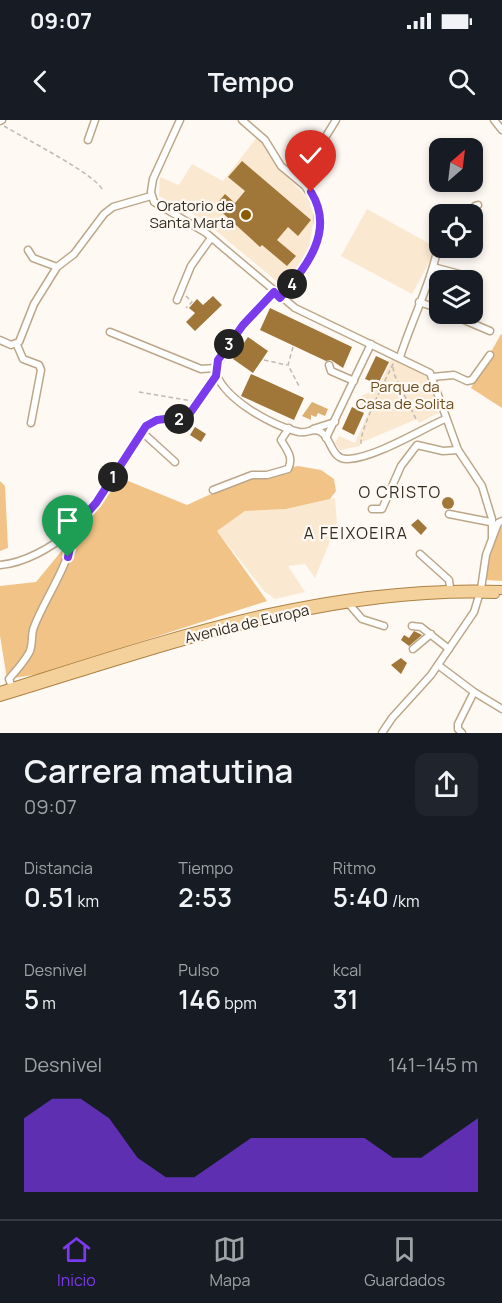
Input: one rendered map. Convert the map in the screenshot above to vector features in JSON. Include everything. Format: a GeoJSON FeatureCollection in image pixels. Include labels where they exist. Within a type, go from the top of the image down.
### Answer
{"type":"FeatureCollection","features":[{"type":"Feature","properties":{"kind":"main road","name":"Avenida de Europa"},"geometry":{"type":"LineString","coordinates":[[0,690],[181,633],[262,612],[347,597],[450,588],[502,595]]}},
{"type":"Feature","properties":{"kind":"main road","name":"Avenida de Europa"},"geometry":{"type":"LineString","coordinates":[[0,697],[233,625],[349,604],[502,590]]}},
{"type":"Feature","properties":{"kind":"street"},"geometry":{"type":"LineString","coordinates":[[88,140],[95,120]]}},
{"type":"Feature","properties":{"kind":"street"},"geometry":{"type":"LineString","coordinates":[[151,196],[156,171],[180,120]]}},
{"type":"Feature","properties":{"kind":"street"},"geometry":{"type":"LineString","coordinates":[[242,120],[265,140],[281,166],[311,192],[317,204],[319,234],[309,261],[280,298]]}},
{"type":"Feature","properties":{"kind":"street"},"geometry":{"type":"LineString","coordinates":[[298,180],[336,120]]}},
{"type":"Feature","properties":{"kind":"street"},"geometry":{"type":"LineString","coordinates":[[494,120],[502,130]]}},
{"type":"Feature","properties":{"kind":"street"},"geometry":{"type":"LineString","coordinates":[[151,196],[160,206],[211,238],[280,298],[295,308],[397,358],[423,368],[432,376],[458,450],[479,480],[491,520],[492,537]]}},
{"type":"Feature","properties":{"kind":"street"},"geometry":{"type":"LineString","coordinates":[[30,423],[41,370],[39,365],[23,359],[17,345],[34,304],[57,267],[74,254],[104,213],[113,207],[151,196]]}},
{"type":"Feature","properties":{"kind":"street"},"geometry":{"type":"LineString","coordinates":[[177,300],[191,266],[211,238]]}},
{"type":"Feature","properties":{"kind":"street"},"geometry":{"type":"LineString","coordinates":[[28,250],[33,258],[57,267]]}},
{"type":"Feature","properties":{"kind":"street"},"geometry":{"type":"LineString","coordinates":[[397,358],[435,258]]}},
{"type":"Feature","properties":{"kind":"street"},"geometry":{"type":"LineString","coordinates":[[433,267],[444,270]]}},
{"type":"Feature","properties":{"kind":"street"},"geometry":{"type":"LineString","coordinates":[[274,292],[243,325],[215,368],[216,376],[240,404],[299,432],[335,422]]}},
{"type":"Feature","properties":{"kind":"street"},"geometry":{"type":"LineString","coordinates":[[419,302],[429,305]]}},
{"type":"Feature","properties":{"kind":"street"},"geometry":{"type":"LineString","coordinates":[[474,324],[490,331]]}},
{"type":"Feature","properties":{"kind":"street"},"geometry":{"type":"LineString","coordinates":[[110,332],[201,369],[215,368]]}},
{"type":"Feature","properties":{"kind":"street"},"geometry":{"type":"LineString","coordinates":[[0,340],[17,345]]}},
{"type":"Feature","properties":{"kind":"street"},"geometry":{"type":"LineString","coordinates":[[325,435],[335,422],[371,344]]}},
{"type":"Feature","properties":{"kind":"street"},"geometry":{"type":"LineString","coordinates":[[432,376],[454,375],[467,381],[472,380],[490,355]]}},
{"type":"Feature","properties":{"kind":"street"},"geometry":{"type":"LineString","coordinates":[[329,365],[331,371],[354,381]]}},
{"type":"Feature","properties":{"kind":"street"},"geometry":{"type":"LineString","coordinates":[[0,565],[15,562],[53,546],[70,532],[96,503],[142,432],[157,420],[188,416],[199,403],[213,377],[216,376]]}},
{"type":"Feature","properties":{"kind":"street"},"geometry":{"type":"LineString","coordinates":[[313,429],[325,435],[336,454],[351,458],[399,441],[446,418]]}},
{"type":"Feature","properties":{"kind":"street"},"geometry":{"type":"LineString","coordinates":[[213,490],[252,475],[267,475],[288,469],[291,464],[290,456],[281,440],[289,428]]}},
{"type":"Feature","properties":{"kind":"street"},"geometry":{"type":"LineString","coordinates":[[142,432],[175,462]]}},
{"type":"Feature","properties":{"kind":"street"},"geometry":{"type":"LineString","coordinates":[[372,509],[382,509],[401,466],[417,445],[443,452],[458,450]]}},
{"type":"Feature","properties":{"kind":"street"},"geometry":{"type":"LineString","coordinates":[[382,733],[392,718],[438,665],[474,612],[481,591],[484,560],[500,522],[449,514]]}},
{"type":"Feature","properties":{"kind":"street"},"geometry":{"type":"LineString","coordinates":[[12,687],[9,679],[29,652],[33,630],[60,568],[68,557],[72,539],[70,532]]}},
{"type":"Feature","properties":{"kind":"street"},"geometry":{"type":"LineString","coordinates":[[420,554],[449,580],[450,588]]}},
{"type":"Feature","properties":{"kind":"street"},"geometry":{"type":"LineString","coordinates":[[349,604],[362,619],[384,626]]}},
{"type":"Feature","properties":{"kind":"street"},"geometry":{"type":"LineString","coordinates":[[412,626],[421,627],[449,648]]}},
{"type":"Feature","properties":{"kind":"street"},"geometry":{"type":"LineString","coordinates":[[413,650],[431,634]]}},
{"type":"Feature","properties":{"kind":"street"},"geometry":{"type":"LineString","coordinates":[[438,665],[474,692],[502,708]]}},
{"type":"Feature","properties":{"kind":"street"},"geometry":{"type":"LineString","coordinates":[[462,733],[458,729],[458,724],[474,692]]}},
{"type":"Feature","properties":{"kind":"path"},"geometry":{"type":"LineString","coordinates":[[1,120],[5,127],[97,182],[103,191]]}},
{"type":"Feature","properties":{"kind":"path"},"geometry":{"type":"LineString","coordinates":[[180,291],[192,302],[186,308]]}},
{"type":"Feature","properties":{"kind":"path"},"geometry":{"type":"LineString","coordinates":[[293,347],[288,366],[300,388]]}},
{"type":"Feature","properties":{"kind":"path"},"geometry":{"type":"LineString","coordinates":[[361,444],[360,437],[397,358]]}},
{"type":"Feature","properties":{"kind":"path"},"geometry":{"type":"LineString","coordinates":[[264,360],[288,366]]}},
{"type":"Feature","properties":{"kind":"path"},"geometry":{"type":"LineString","coordinates":[[392,365],[417,421]]}},
{"type":"Feature","properties":{"kind":"path"},"geometry":{"type":"LineString","coordinates":[[139,392],[199,403]]}},
{"type":"Feature","properties":{"kind":"path"},"geometry":{"type":"LineString","coordinates":[[376,400],[410,407]]}},
{"type":"Feature","properties":{"kind":"green space"},"geometry":{"type":"Polygon","coordinates":[[[258,136],[278,167],[309,200],[314,217],[309,249],[293,275],[281,285],[202,219],[159,196],[160,177],[179,185],[192,164],[223,181],[258,136]]]}},
{"type":"Feature","properties":{"kind":"green space"},"geometry":{"type":"Polygon","coordinates":[[[367,209],[429,244],[429,258],[432,258],[412,294],[341,256],[367,209]]]}},
{"type":"Feature","properties":{"kind":"green space","name":"Parque da Casa de Solita"},"geometry":{"type":"Polygon","coordinates":[[[392,358],[427,377],[440,406],[438,413],[419,423],[417,419],[360,443],[360,446],[340,450],[335,443],[339,436],[355,443],[369,411],[359,406],[364,398],[361,396],[378,388],[392,358]]]}},
{"type":"Feature","properties":{"kind":"green space"},"geometry":{"type":"Polygon","coordinates":[[[335,498],[337,524],[315,578],[305,564],[288,566],[305,592],[275,599],[265,592],[217,531],[245,511],[286,509],[335,498]]]}},
{"type":"Feature","properties":{"kind":"shaded area"},"geometry":{"type":"Polygon","coordinates":[[[502,335],[502,408],[471,388],[502,335]]]}},
{"type":"Feature","properties":{"kind":"shaded area"},"geometry":{"type":"Polygon","coordinates":[[[312,402],[328,409],[325,416],[318,413],[316,417],[311,415],[311,420],[302,416],[312,402]]]}},
{"type":"Feature","properties":{"kind":"shaded area"},"geometry":{"type":"Polygon","coordinates":[[[298,466],[321,470],[334,479],[336,491],[330,499],[286,509],[245,511],[217,531],[267,601],[40,674],[7,679],[0,636],[0,586],[36,582],[78,531],[116,476],[187,505],[250,476],[298,466]]]}},
{"type":"Feature","properties":{"kind":"shaded area"},"geometry":{"type":"Polygon","coordinates":[[[0,481],[5,486],[8,548],[0,551],[0,481]]]}},
{"type":"Feature","properties":{"kind":"shaded area"},"geometry":{"type":"Polygon","coordinates":[[[502,526],[502,581],[487,580],[490,552],[502,526]]]}},
{"type":"Feature","properties":{"kind":"building"},"geometry":{"type":"Polygon","coordinates":[[[242,161],[311,220],[298,236],[288,227],[277,240],[296,256],[287,266],[262,245],[260,247],[215,206],[225,194],[235,203],[245,191],[228,177],[242,161]]]}},
{"type":"Feature","properties":{"kind":"building"},"geometry":{"type":"Polygon","coordinates":[[[213,296],[222,305],[195,331],[186,322],[195,313],[189,308],[197,299],[203,305],[213,296]]]}},
{"type":"Feature","properties":{"kind":"building"},"geometry":{"type":"Polygon","coordinates":[[[270,308],[352,347],[343,368],[331,360],[326,361],[260,330],[270,308]]]}},
{"type":"Feature","properties":{"kind":"building"},"geometry":{"type":"Polygon","coordinates":[[[248,337],[268,351],[253,373],[233,359],[248,337]]]}},
{"type":"Feature","properties":{"kind":"building"},"geometry":{"type":"Polygon","coordinates":[[[376,356],[389,362],[378,384],[365,379],[376,356]]]}},
{"type":"Feature","properties":{"kind":"building"},"geometry":{"type":"Polygon","coordinates":[[[251,374],[304,398],[294,420],[241,396],[251,374]]]}},
{"type":"Feature","properties":{"kind":"building"},"geometry":{"type":"Polygon","coordinates":[[[352,407],[364,413],[354,435],[342,429],[352,407]]]}},
{"type":"Feature","properties":{"kind":"building"},"geometry":{"type":"Polygon","coordinates":[[[195,427],[206,434],[201,442],[190,435],[195,427]]]}},
{"type":"Feature","properties":{"kind":"building"},"geometry":{"type":"Polygon","coordinates":[[[450,497],[453,498],[453,508],[446,509],[443,508],[442,501],[443,498],[450,497]]]}},
{"type":"Feature","properties":{"kind":"building"},"geometry":{"type":"Polygon","coordinates":[[[418,519],[427,528],[421,535],[411,525],[418,519]]]}},
{"type":"Feature","properties":{"kind":"building"},"geometry":{"type":"Polygon","coordinates":[[[414,631],[422,635],[409,646],[401,640],[404,635],[409,638],[414,631]]]}},
{"type":"Feature","properties":{"kind":"building"},"geometry":{"type":"Polygon","coordinates":[[[401,658],[407,663],[401,674],[391,665],[401,658]]]}},
{"type":"Feature","properties":{"kind":"place","name":"Oratorio de Santa Marta"},"geometry":{"type":"Point","coordinates":[246,215]}},
{"type":"Feature","properties":{"kind":"district","name":"O CRISTO"},"geometry":{"type":"Point","coordinates":[400,492]}},
{"type":"Feature","properties":{"kind":"district","name":"A FEIXOEIRA"},"geometry":{"type":"Point","coordinates":[356,533]}},
{"type":"Feature","properties":{"kind":"route"},"geometry":{"type":"LineString","coordinates":[[68,557],[72,539],[70,532],[96,503],[146,426],[157,420],[182,418],[194,410],[213,377],[216,376],[215,368],[218,360],[243,325],[274,292],[280,298],[309,261],[317,244],[320,218],[315,198],[311,192]]}}]}
